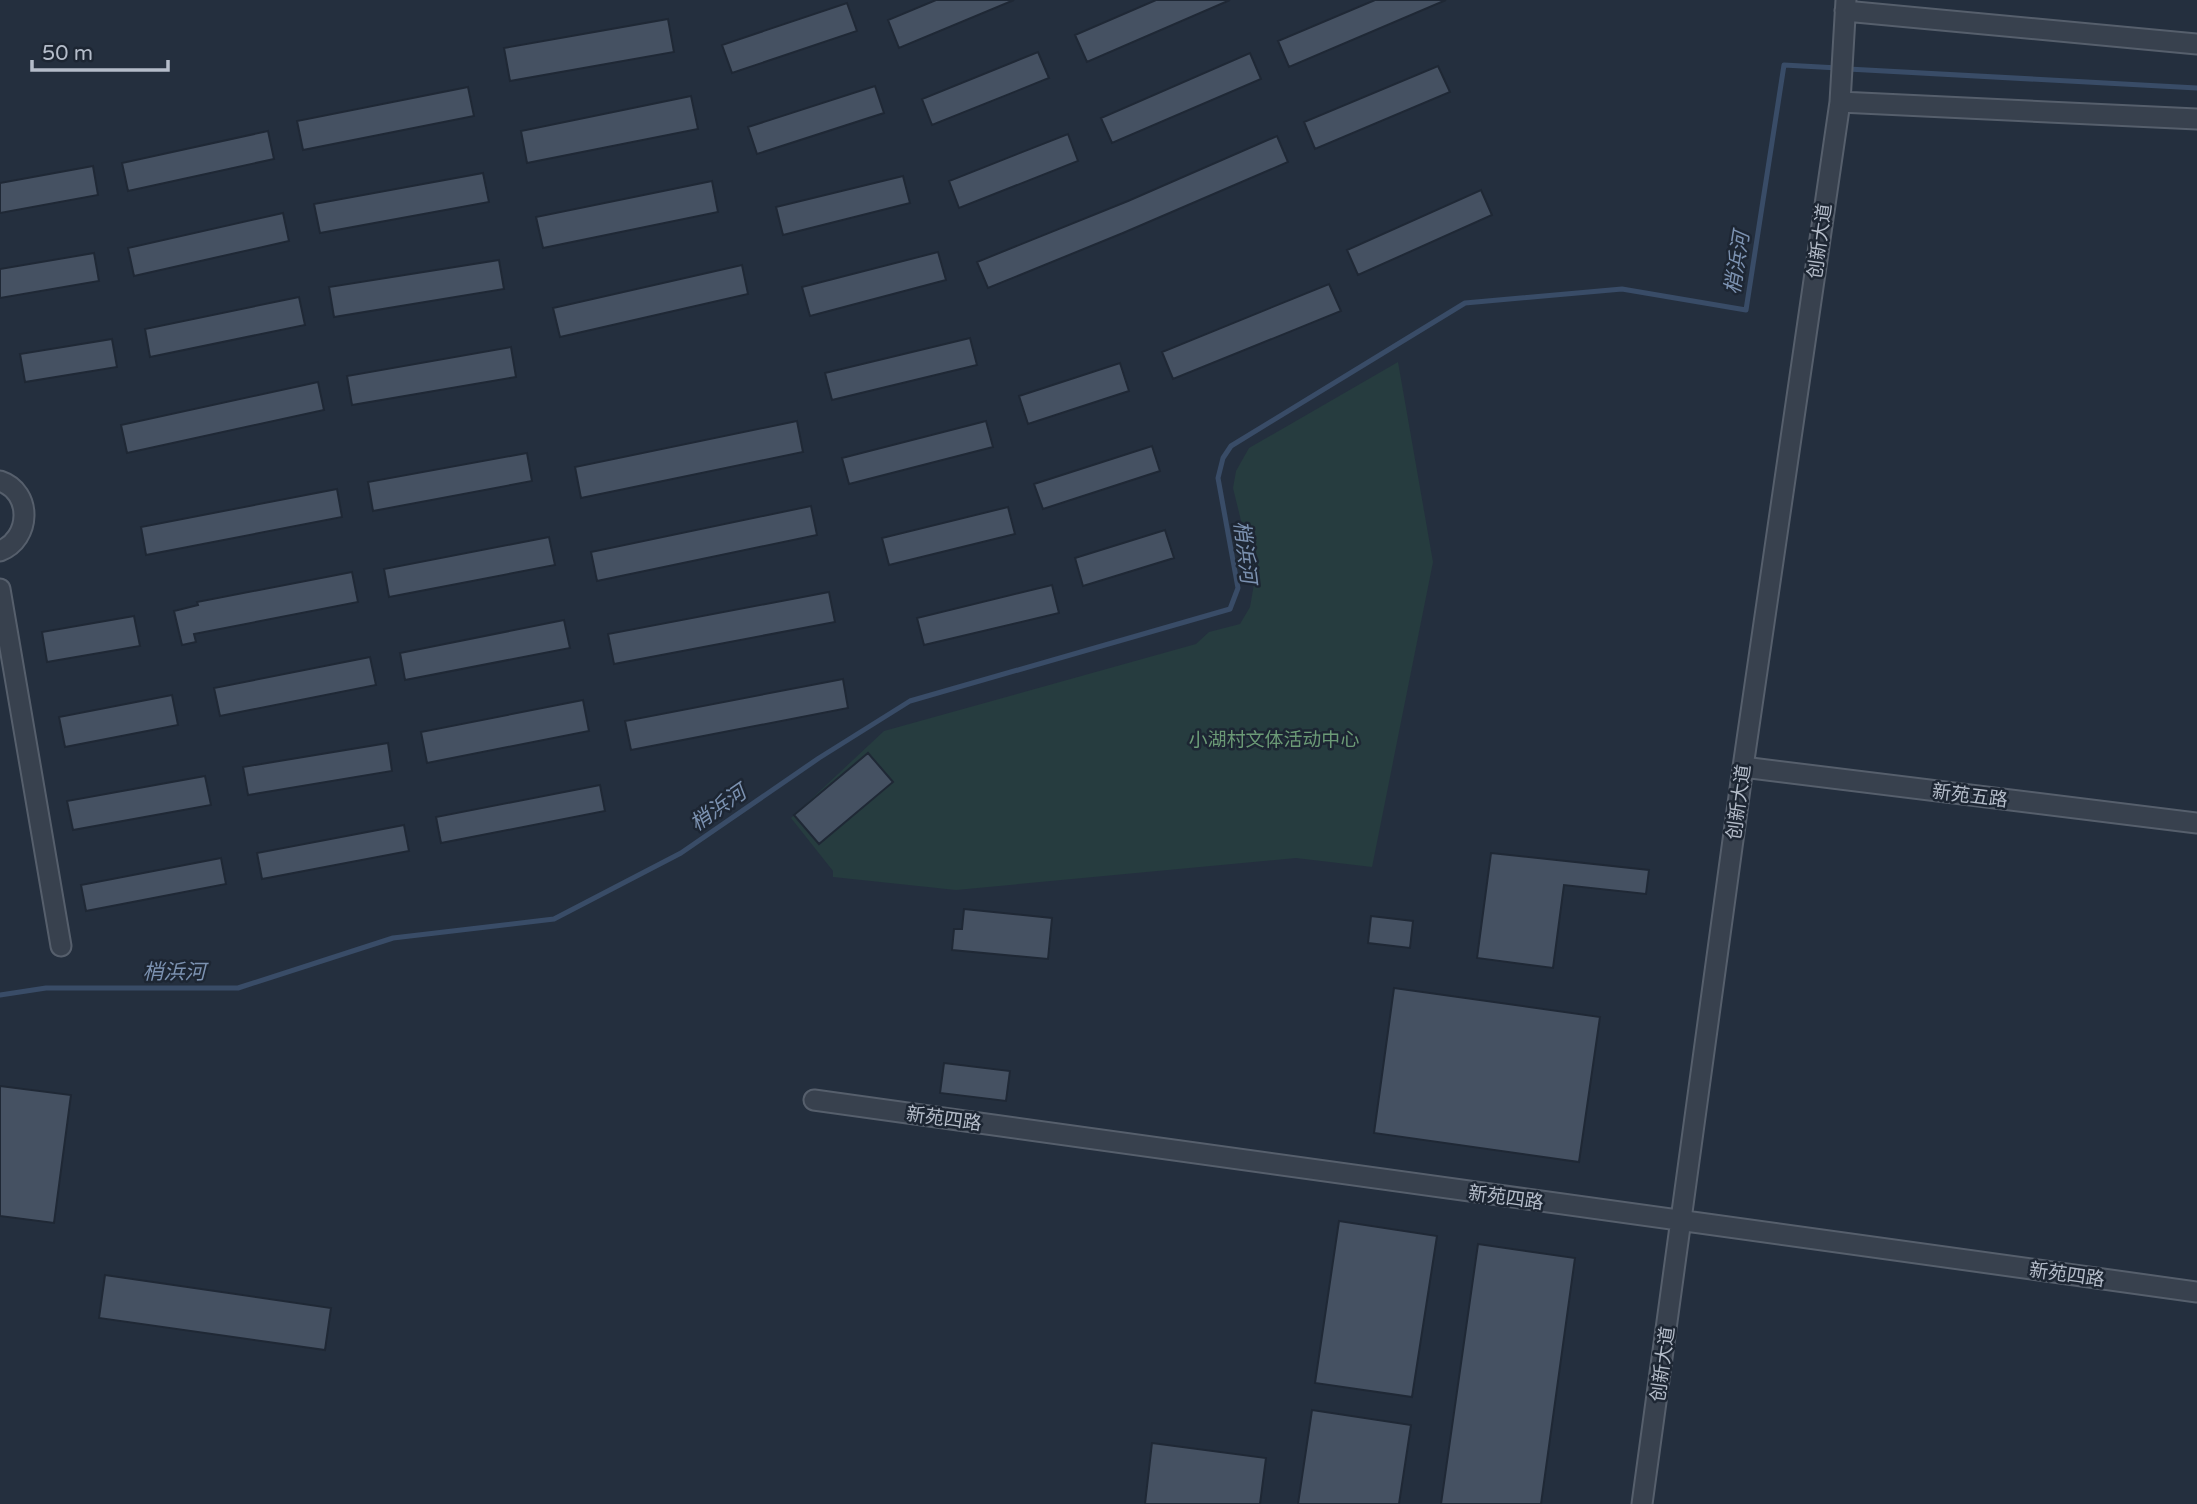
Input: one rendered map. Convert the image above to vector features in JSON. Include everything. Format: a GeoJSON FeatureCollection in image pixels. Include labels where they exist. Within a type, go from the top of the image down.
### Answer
{"type":"FeatureCollection","features":[{"type":"Feature","properties":{"kind":"street"},"geometry":{"type":"LineString","coordinates":[[1846,5],[2197,44]]}},
{"type":"Feature","properties":{"kind":"street","name":"创新大道"},"geometry":{"type":"LineString","coordinates":[[1642,1504],[1743,767],[1840,102],[1846,5]]}},
{"type":"Feature","properties":{"kind":"street"},"geometry":{"type":"LineString","coordinates":[[1840,102],[2197,119]]}},
{"type":"Feature","properties":{"kind":"street"},"geometry":{"type":"LineString","coordinates":[[0,481],[16,491],[23,502],[25,515],[23,528],[16,540],[0,551]]}},
{"type":"Feature","properties":{"kind":"street"},"geometry":{"type":"LineString","coordinates":[[0,589],[61,946]]}},
{"type":"Feature","properties":{"kind":"street","name":"新苑五路"},"geometry":{"type":"LineString","coordinates":[[1743,767],[2197,823]]}},
{"type":"Feature","properties":{"kind":"street","name":"新苑四路"},"geometry":{"type":"LineString","coordinates":[[814,1100],[2197,1292]]}},
{"type":"Feature","properties":{"kind":"green space","name":"小湖村文体活动中心"},"geometry":{"type":"Polygon","coordinates":[[[1398,362],[1433,562],[1372,867],[1296,858],[956,890],[833,877],[833,871],[791,818],[884,731],[1196,644],[1209,632],[1240,624],[1250,607],[1255,578],[1233,488],[1236,471],[1249,448],[1398,362]]]}},
{"type":"Feature","properties":{"kind":"building"},"geometry":{"type":"Polygon","coordinates":[[[936,0],[1014,0],[899,48],[888,20],[936,0]]]}},
{"type":"Feature","properties":{"kind":"building"},"geometry":{"type":"Polygon","coordinates":[[[1156,0],[1230,0],[1087,62],[1075,35],[1156,0]]]}},
{"type":"Feature","properties":{"kind":"building"},"geometry":{"type":"Polygon","coordinates":[[[1375,0],[1446,0],[1289,67],[1278,41],[1375,0]]]}},
{"type":"Feature","properties":{"kind":"building"},"geometry":{"type":"Polygon","coordinates":[[[847,3],[857,31],[732,73],[722,45],[847,3]]]}},
{"type":"Feature","properties":{"kind":"building"},"geometry":{"type":"Polygon","coordinates":[[[668,19],[674,52],[510,81],[504,48],[668,19]]]}},
{"type":"Feature","properties":{"kind":"building"},"geometry":{"type":"Polygon","coordinates":[[[1038,52],[1049,78],[932,125],[922,99],[1038,52]]]}},
{"type":"Feature","properties":{"kind":"building"},"geometry":{"type":"Polygon","coordinates":[[[1250,53],[1261,79],[1112,143],[1101,118],[1250,53]]]}},
{"type":"Feature","properties":{"kind":"building"},"geometry":{"type":"Polygon","coordinates":[[[1438,66],[1450,92],[1315,149],[1304,122],[1438,66]]]}},
{"type":"Feature","properties":{"kind":"building"},"geometry":{"type":"Polygon","coordinates":[[[875,86],[884,113],[757,154],[748,127],[875,86]]]}},
{"type":"Feature","properties":{"kind":"building"},"geometry":{"type":"Polygon","coordinates":[[[468,87],[474,116],[303,150],[297,121],[468,87]]]}},
{"type":"Feature","properties":{"kind":"building"},"geometry":{"type":"Polygon","coordinates":[[[691,96],[698,129],[527,163],[521,131],[691,96]]]}},
{"type":"Feature","properties":{"kind":"building"},"geometry":{"type":"Polygon","coordinates":[[[268,131],[274,159],[128,191],[122,163],[268,131]]]}},
{"type":"Feature","properties":{"kind":"building"},"geometry":{"type":"Polygon","coordinates":[[[1068,134],[1078,161],[959,208],[949,181],[1068,134]]]}},
{"type":"Feature","properties":{"kind":"building"},"geometry":{"type":"Polygon","coordinates":[[[1277,136],[1288,162],[988,288],[977,262],[1128,201],[1277,136]]]}},
{"type":"Feature","properties":{"kind":"building"},"geometry":{"type":"Polygon","coordinates":[[[93,166],[98,195],[0,213],[0,183],[93,166]]]}},
{"type":"Feature","properties":{"kind":"building"},"geometry":{"type":"Polygon","coordinates":[[[483,173],[489,202],[320,233],[314,204],[483,173]]]}},
{"type":"Feature","properties":{"kind":"building"},"geometry":{"type":"Polygon","coordinates":[[[903,176],[910,203],[783,235],[776,207],[903,176]]]}},
{"type":"Feature","properties":{"kind":"building"},"geometry":{"type":"Polygon","coordinates":[[[712,181],[718,212],[543,248],[536,217],[712,181]]]}},
{"type":"Feature","properties":{"kind":"building"},"geometry":{"type":"Polygon","coordinates":[[[1481,190],[1492,215],[1358,275],[1347,250],[1481,190]]]}},
{"type":"Feature","properties":{"kind":"building"},"geometry":{"type":"Polygon","coordinates":[[[283,213],[289,241],[134,276],[128,248],[283,213]]]}},
{"type":"Feature","properties":{"kind":"building"},"geometry":{"type":"Polygon","coordinates":[[[938,252],[946,280],[810,316],[802,287],[938,252]]]}},
{"type":"Feature","properties":{"kind":"building"},"geometry":{"type":"Polygon","coordinates":[[[94,253],[99,281],[0,298],[0,269],[94,253]]]}},
{"type":"Feature","properties":{"kind":"building"},"geometry":{"type":"Polygon","coordinates":[[[499,260],[504,289],[334,317],[329,287],[499,260]]]}},
{"type":"Feature","properties":{"kind":"building"},"geometry":{"type":"Polygon","coordinates":[[[742,265],[748,294],[560,337],[553,308],[742,265]]]}},
{"type":"Feature","properties":{"kind":"building"},"geometry":{"type":"Polygon","coordinates":[[[1329,284],[1341,311],[1173,379],[1162,352],[1329,284]]]}},
{"type":"Feature","properties":{"kind":"building"},"geometry":{"type":"Polygon","coordinates":[[[299,297],[305,325],[150,357],[145,329],[299,297]]]}},
{"type":"Feature","properties":{"kind":"building"},"geometry":{"type":"Polygon","coordinates":[[[970,338],[977,365],[832,400],[825,373],[970,338]]]}},
{"type":"Feature","properties":{"kind":"building"},"geometry":{"type":"Polygon","coordinates":[[[112,339],[117,367],[25,382],[20,354],[112,339]]]}},
{"type":"Feature","properties":{"kind":"building"},"geometry":{"type":"Polygon","coordinates":[[[511,347],[516,377],[352,405],[347,376],[511,347]]]}},
{"type":"Feature","properties":{"kind":"building"},"geometry":{"type":"Polygon","coordinates":[[[1120,363],[1129,391],[1028,424],[1019,396],[1120,363]]]}},
{"type":"Feature","properties":{"kind":"building"},"geometry":{"type":"Polygon","coordinates":[[[318,382],[324,410],[127,453],[121,425],[318,382]]]}},
{"type":"Feature","properties":{"kind":"building"},"geometry":{"type":"Polygon","coordinates":[[[797,421],[803,452],[581,498],[575,467],[797,421]]]}},
{"type":"Feature","properties":{"kind":"building"},"geometry":{"type":"Polygon","coordinates":[[[986,421],[993,447],[849,484],[842,458],[986,421]]]}},
{"type":"Feature","properties":{"kind":"building"},"geometry":{"type":"Polygon","coordinates":[[[1152,446],[1160,471],[1043,509],[1034,484],[1152,446]]]}},
{"type":"Feature","properties":{"kind":"building"},"geometry":{"type":"Polygon","coordinates":[[[527,453],[532,481],[373,511],[368,482],[527,453]]]}},
{"type":"Feature","properties":{"kind":"building"},"geometry":{"type":"Polygon","coordinates":[[[337,489],[342,517],[146,555],[141,527],[337,489]]]}},
{"type":"Feature","properties":{"kind":"building"},"geometry":{"type":"Polygon","coordinates":[[[811,506],[817,535],[597,581],[591,552],[811,506]]]}},
{"type":"Feature","properties":{"kind":"building"},"geometry":{"type":"Polygon","coordinates":[[[1008,507],[1015,534],[889,565],[882,538],[1008,507]]]}},
{"type":"Feature","properties":{"kind":"building"},"geometry":{"type":"Polygon","coordinates":[[[1165,530],[1174,558],[1083,586],[1075,558],[1165,530]]]}},
{"type":"Feature","properties":{"kind":"building"},"geometry":{"type":"Polygon","coordinates":[[[549,537],[555,565],[389,597],[384,569],[549,537]]]}},
{"type":"Feature","properties":{"kind":"building"},"geometry":{"type":"Polygon","coordinates":[[[352,572],[358,602],[194,634],[196,642],[182,645],[174,611],[198,605],[197,602],[352,572]]]}},
{"type":"Feature","properties":{"kind":"building"},"geometry":{"type":"Polygon","coordinates":[[[1052,585],[1059,613],[924,645],[917,618],[1052,585]]]}},
{"type":"Feature","properties":{"kind":"building"},"geometry":{"type":"Polygon","coordinates":[[[829,592],[835,622],[614,664],[608,634],[829,592]]]}},
{"type":"Feature","properties":{"kind":"building"},"geometry":{"type":"Polygon","coordinates":[[[134,616],[140,646],[47,662],[42,632],[134,616]]]}},
{"type":"Feature","properties":{"kind":"building"},"geometry":{"type":"Polygon","coordinates":[[[564,620],[570,648],[405,680],[400,653],[564,620]]]}},
{"type":"Feature","properties":{"kind":"building"},"geometry":{"type":"Polygon","coordinates":[[[370,657],[376,685],[220,716],[214,688],[370,657]]]}},
{"type":"Feature","properties":{"kind":"building"},"geometry":{"type":"Polygon","coordinates":[[[843,679],[848,708],[631,750],[625,721],[843,679]]]}},
{"type":"Feature","properties":{"kind":"building"},"geometry":{"type":"Polygon","coordinates":[[[172,695],[178,725],[65,747],[59,717],[172,695]]]}},
{"type":"Feature","properties":{"kind":"building"},"geometry":{"type":"Polygon","coordinates":[[[583,700],[589,731],[427,763],[421,732],[583,700]]]}},
{"type":"Feature","properties":{"kind":"building"},"geometry":{"type":"Polygon","coordinates":[[[388,743],[392,771],[248,795],[243,767],[388,743]]]}},
{"type":"Feature","properties":{"kind":"building"},"geometry":{"type":"Polygon","coordinates":[[[868,753],[893,782],[819,844],[794,815],[868,753]]]}},
{"type":"Feature","properties":{"kind":"building"},"geometry":{"type":"Polygon","coordinates":[[[205,776],[211,805],[73,830],[67,801],[205,776]]]}},
{"type":"Feature","properties":{"kind":"building"},"geometry":{"type":"Polygon","coordinates":[[[600,785],[605,811],[441,843],[436,817],[600,785]]]}},
{"type":"Feature","properties":{"kind":"building"},"geometry":{"type":"Polygon","coordinates":[[[404,825],[409,851],[262,879],[257,853],[404,825]]]}},
{"type":"Feature","properties":{"kind":"building"},"geometry":{"type":"Polygon","coordinates":[[[1491,853],[1649,870],[1646,894],[1564,885],[1553,968],[1477,958],[1491,853]]]}},
{"type":"Feature","properties":{"kind":"building"},"geometry":{"type":"Polygon","coordinates":[[[221,858],[226,884],[86,911],[81,885],[221,858]]]}},
{"type":"Feature","properties":{"kind":"building"},"geometry":{"type":"Polygon","coordinates":[[[964,909],[1052,918],[1048,959],[952,950],[954,929],[962,929],[964,909]]]}},
{"type":"Feature","properties":{"kind":"building"},"geometry":{"type":"Polygon","coordinates":[[[1371,916],[1413,921],[1410,948],[1368,943],[1371,916]]]}},
{"type":"Feature","properties":{"kind":"building"},"geometry":{"type":"Polygon","coordinates":[[[1394,988],[1600,1017],[1579,1162],[1374,1133],[1394,988]]]}},
{"type":"Feature","properties":{"kind":"building"},"geometry":{"type":"Polygon","coordinates":[[[944,1063],[1010,1071],[1006,1101],[940,1093],[944,1063]]]}},
{"type":"Feature","properties":{"kind":"building"},"geometry":{"type":"Polygon","coordinates":[[[0,1086],[71,1095],[54,1223],[0,1216],[0,1086]]]}},
{"type":"Feature","properties":{"kind":"building"},"geometry":{"type":"Polygon","coordinates":[[[1339,1221],[1437,1236],[1412,1397],[1315,1383],[1339,1221]]]}},
{"type":"Feature","properties":{"kind":"building"},"geometry":{"type":"Polygon","coordinates":[[[1478,1244],[1575,1258],[1541,1504],[1441,1504],[1478,1244]]]}},
{"type":"Feature","properties":{"kind":"building"},"geometry":{"type":"Polygon","coordinates":[[[105,1275],[331,1308],[325,1350],[99,1318],[105,1275]]]}},
{"type":"Feature","properties":{"kind":"building"},"geometry":{"type":"Polygon","coordinates":[[[1312,1410],[1411,1425],[1399,1504],[1298,1504],[1312,1410]]]}},
{"type":"Feature","properties":{"kind":"building"},"geometry":{"type":"Polygon","coordinates":[[[1152,1443],[1266,1458],[1260,1504],[1145,1504],[1152,1443]]]}},
{"type":"Feature","properties":{"kind":"waterway","name":"梢浜河"},"geometry":{"type":"LineString","coordinates":[[0,995],[46,988],[238,988],[393,938],[554,919],[681,853],[819,758],[910,701],[1230,609],[1238,588],[1218,478],[1223,458],[1231,446],[1465,303],[1622,289],[1746,310],[1784,65],[1838,68]]}},
{"type":"Feature","properties":{"kind":"waterway","name":"梢浜河"},"geometry":{"type":"LineString","coordinates":[[1848,69],[2197,88]]}}]}
